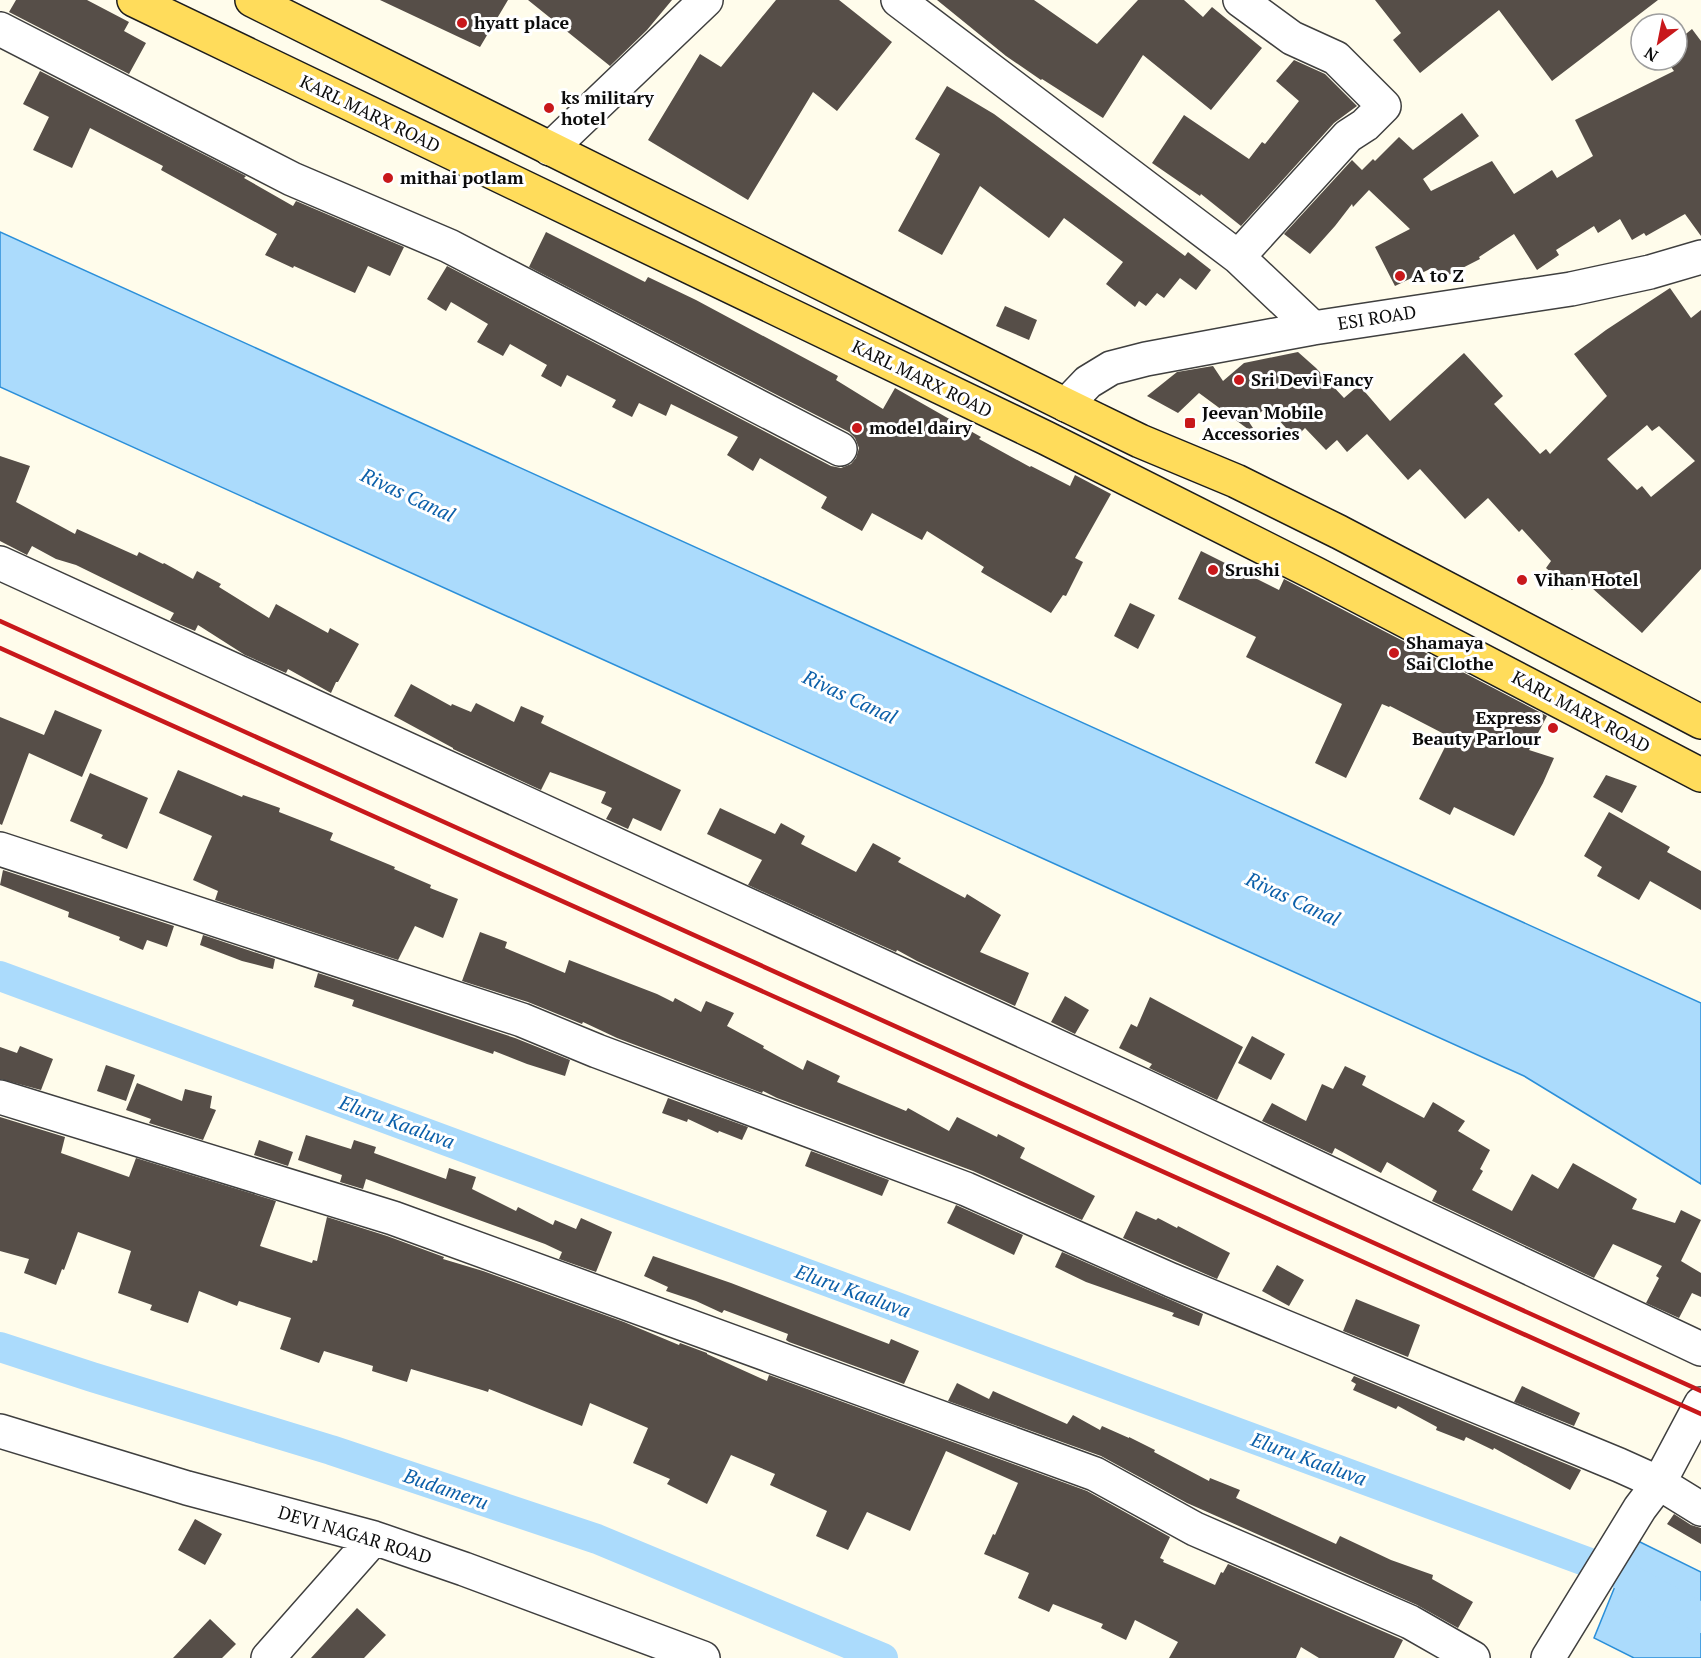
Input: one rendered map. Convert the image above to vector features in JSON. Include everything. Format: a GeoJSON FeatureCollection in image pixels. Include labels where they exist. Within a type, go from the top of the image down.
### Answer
{"type":"FeatureCollection","features":[{"type":"Feature","properties":{"kind":"main road","name":"KARL MARX ROAD"},"geometry":{"type":"LineString","coordinates":[[134,0],[1046,438],[1316,574],[1701,775]]}},
{"type":"Feature","properties":{"kind":"main road"},"geometry":{"type":"LineString","coordinates":[[252,0],[1066,405],[1140,441],[1236,481],[1339,532],[1691,717],[1658,752]]}},
{"type":"Feature","properties":{"kind":"main road"},"geometry":{"type":"LineString","coordinates":[[699,272],[718,232]]}},
{"type":"Feature","properties":{"kind":"main road"},"geometry":{"type":"LineString","coordinates":[[1316,574],[1339,532]]}},
{"type":"Feature","properties":{"kind":"street"},"geometry":{"type":"LineString","coordinates":[[550,149],[706,0]]}},
{"type":"Feature","properties":{"kind":"street"},"geometry":{"type":"LineString","coordinates":[[898,0],[1238,257],[1313,328]]}},
{"type":"Feature","properties":{"kind":"street"},"geometry":{"type":"LineString","coordinates":[[1238,257],[1348,136],[1365,125],[1384,106],[1336,58],[1292,38],[1240,0]]}},
{"type":"Feature","properties":{"kind":"street"},"geometry":{"type":"LineString","coordinates":[[0,29],[292,179],[449,246],[840,449]]}},
{"type":"Feature","properties":{"kind":"street","name":"ESI ROAD"},"geometry":{"type":"LineString","coordinates":[[1066,405],[1088,382],[1111,368],[1146,359],[1313,328],[1571,289],[1650,272],[1701,257]]}},
{"type":"Feature","properties":{"kind":"street"},"geometry":{"type":"LineString","coordinates":[[0,563],[1133,1081],[1701,1349]]}},
{"type":"Feature","properties":{"kind":"street"},"geometry":{"type":"LineString","coordinates":[[0,849],[522,1020],[608,1055],[966,1189],[1650,1496],[1701,1509]]}},
{"type":"Feature","properties":{"kind":"street"},"geometry":{"type":"LineString","coordinates":[[0,1097],[393,1218],[1095,1473],[1195,1529],[1410,1622],[1473,1658]]}},
{"type":"Feature","properties":{"kind":"street"},"geometry":{"type":"LineString","coordinates":[[1553,1649],[1650,1496],[1701,1404]]}},
{"type":"Feature","properties":{"kind":"street","name":"DEVI NAGAR ROAD"},"geometry":{"type":"LineString","coordinates":[[0,1431],[188,1488],[374,1538],[640,1648],[703,1658]]}},
{"type":"Feature","properties":{"kind":"street"},"geometry":{"type":"LineString","coordinates":[[268,1658],[374,1538]]}},
{"type":"Feature","properties":{"kind":"water","name":"Rivas Canal"},"geometry":{"type":"Polygon","coordinates":[[[0,232],[1701,1003],[1701,1184],[1524,1076],[0,387],[0,232]]]}},
{"type":"Feature","properties":{"kind":"water"},"geometry":{"type":"Polygon","coordinates":[[[1638,1541],[1701,1572],[1701,1658],[1634,1658],[1594,1638],[1620,1574],[1638,1541]]]}},
{"type":"Feature","properties":{"kind":"building"},"geometry":{"type":"Polygon","coordinates":[[[16,0],[87,0],[129,22],[124,31],[146,43],[129,74],[9,12],[16,0]]]}},
{"type":"Feature","properties":{"kind":"building","name":"hyatt place"},"geometry":{"type":"Polygon","coordinates":[[[380,0],[508,0],[480,47],[380,0]]]}},
{"type":"Feature","properties":{"kind":"building"},"geometry":{"type":"Polygon","coordinates":[[[528,0],[672,0],[647,30],[610,66],[528,0]]]}},
{"type":"Feature","properties":{"kind":"building"},"geometry":{"type":"Polygon","coordinates":[[[776,0],[839,0],[892,42],[837,111],[813,92],[748,200],[648,140],[700,54],[721,67],[776,0]]]}},
{"type":"Feature","properties":{"kind":"building"},"geometry":{"type":"Polygon","coordinates":[[[937,0],[1034,0],[1097,44],[1138,0],[1184,0],[1203,17],[1212,7],[1262,48],[1211,110],[1143,55],[1103,118],[1006,56],[937,0]]]}},
{"type":"Feature","properties":{"kind":"building"},"geometry":{"type":"Polygon","coordinates":[[[1375,0],[1658,0],[1642,12],[1629,12],[1629,22],[1552,81],[1499,10],[1420,73],[1393,40],[1401,33],[1375,0]]]}},
{"type":"Feature","properties":{"kind":"building"},"geometry":{"type":"Polygon","coordinates":[[[1692,29],[1701,41],[1701,236],[1685,214],[1646,236],[1644,233],[1632,240],[1620,219],[1598,233],[1594,226],[1556,250],[1559,255],[1537,270],[1514,234],[1479,257],[1480,259],[1439,280],[1432,268],[1395,286],[1375,247],[1410,229],[1369,190],[1353,207],[1352,204],[1310,254],[1284,234],[1352,160],[1362,170],[1373,159],[1375,161],[1399,137],[1413,150],[1462,113],[1479,136],[1423,179],[1431,191],[1492,161],[1514,194],[1552,170],[1557,178],[1593,156],[1575,120],[1672,72],[1689,72],[1689,31],[1692,29]]]}},
{"type":"Feature","properties":{"kind":"building"},"geometry":{"type":"Polygon","coordinates":[[[1294,60],[1325,74],[1357,106],[1334,123],[1241,226],[1201,194],[1200,196],[1152,163],[1184,115],[1249,159],[1262,142],[1265,144],[1299,101],[1276,81],[1294,60]]]}},
{"type":"Feature","properties":{"kind":"building"},"geometry":{"type":"Polygon","coordinates":[[[40,71],[246,176],[244,178],[293,206],[296,201],[404,247],[390,276],[368,266],[355,293],[265,255],[277,234],[161,170],[163,166],[90,128],[72,168],[33,150],[49,117],[23,104],[40,71]]]}},
{"type":"Feature","properties":{"kind":"building"},"geometry":{"type":"Polygon","coordinates":[[[947,86],[994,114],[1185,256],[1188,252],[1211,270],[1196,290],[1180,278],[1164,298],[1157,293],[1146,306],[1139,301],[1135,307],[1106,284],[1123,262],[1064,218],[1049,238],[980,186],[942,255],[898,231],[940,154],[915,139],[947,86]]]}},
{"type":"Feature","properties":{"kind":"building"},"geometry":{"type":"Polygon","coordinates":[[[546,232],[645,282],[648,277],[696,300],[838,376],[836,380],[883,409],[895,388],[1030,467],[1070,486],[1075,475],[1111,494],[1075,558],[1083,562],[1066,596],[1063,595],[1051,613],[981,572],[984,567],[927,531],[922,540],[872,513],[862,531],[821,508],[827,497],[760,458],[753,471],[727,455],[738,437],[671,404],[666,416],[639,403],[632,417],[612,407],[616,400],[567,375],[561,387],[541,376],[547,365],[510,344],[503,356],[477,342],[488,324],[451,302],[446,311],[427,299],[447,266],[831,466],[841,468],[851,464],[856,458],[859,448],[855,438],[849,432],[529,267],[546,232]]]}},
{"type":"Feature","properties":{"kind":"building"},"geometry":{"type":"Polygon","coordinates":[[[1670,288],[1691,318],[1701,310],[1701,569],[1642,633],[1582,579],[1572,590],[1546,568],[1551,561],[1522,529],[1519,532],[1488,498],[1465,519],[1420,469],[1408,480],[1367,434],[1347,452],[1337,440],[1326,450],[1305,428],[1295,438],[1267,407],[1249,422],[1256,435],[1199,393],[1178,413],[1147,396],[1177,372],[1213,366],[1223,381],[1244,363],[1298,352],[1344,398],[1359,385],[1390,421],[1464,353],[1503,396],[1494,404],[1540,454],[1546,449],[1550,454],[1607,396],[1574,354],[1670,288]],[[1647,425],[1607,459],[1637,490],[1642,486],[1651,497],[1695,461],[1659,426],[1652,431],[1647,425]]]}},
{"type":"Feature","properties":{"kind":"building"},"geometry":{"type":"Polygon","coordinates":[[[1005,306],[1037,320],[1029,340],[996,326],[1005,306]]]}},
{"type":"Feature","properties":{"kind":"building"},"geometry":{"type":"Polygon","coordinates":[[[0,456],[30,466],[16,502],[75,534],[77,529],[137,556],[139,552],[193,579],[197,571],[221,584],[219,587],[269,618],[276,604],[328,633],[330,628],[359,644],[331,693],[288,669],[286,673],[245,655],[198,625],[195,631],[170,620],[174,613],[76,565],[56,559],[32,546],[27,555],[0,541],[0,456]]]}},
{"type":"Feature","properties":{"kind":"building"},"geometry":{"type":"Polygon","coordinates":[[[1201,551],[1279,590],[1284,579],[1547,716],[1529,750],[1554,758],[1514,836],[1454,807],[1450,815],[1419,799],[1450,737],[1390,706],[1382,704],[1346,778],[1315,763],[1342,704],[1246,657],[1256,637],[1178,599],[1201,551]]]}},
{"type":"Feature","properties":{"kind":"building"},"geometry":{"type":"Polygon","coordinates":[[[1130,603],[1155,615],[1138,649],[1114,636],[1130,603]]]}},
{"type":"Feature","properties":{"kind":"building"},"geometry":{"type":"Polygon","coordinates":[[[411,684],[451,706],[452,704],[471,712],[476,703],[514,722],[521,706],[544,716],[541,723],[681,790],[661,831],[633,818],[628,829],[606,819],[612,808],[601,803],[606,792],[550,772],[541,790],[453,749],[394,716],[411,684]]]}},
{"type":"Feature","properties":{"kind":"building"},"geometry":{"type":"Polygon","coordinates":[[[55,710],[102,730],[82,777],[29,753],[2,825],[0,824],[0,717],[44,735],[55,710]]]}},
{"type":"Feature","properties":{"kind":"building"},"geometry":{"type":"Polygon","coordinates":[[[178,770],[242,797],[243,795],[280,808],[279,812],[333,833],[330,840],[395,867],[394,869],[431,885],[430,888],[458,899],[443,938],[415,926],[398,960],[215,900],[218,891],[193,880],[212,836],[159,813],[178,770]]]}},
{"type":"Feature","properties":{"kind":"building"},"geometry":{"type":"Polygon","coordinates":[[[90,773],[148,798],[127,849],[101,838],[103,835],[70,821],[90,773]]]}},
{"type":"Feature","properties":{"kind":"building"},"geometry":{"type":"Polygon","coordinates":[[[1606,775],[1637,786],[1622,813],[1593,797],[1606,775]]]}},
{"type":"Feature","properties":{"kind":"building"},"geometry":{"type":"Polygon","coordinates":[[[720,808],[775,834],[781,823],[805,836],[801,844],[856,872],[873,843],[901,858],[898,862],[965,898],[967,894],[1001,915],[980,952],[1029,973],[1015,1006],[897,950],[896,952],[748,885],[762,860],[707,834],[720,808]]]}},
{"type":"Feature","properties":{"kind":"building"},"geometry":{"type":"Polygon","coordinates":[[[1609,812],[1670,847],[1667,852],[1701,871],[1701,910],[1650,881],[1639,900],[1597,876],[1602,867],[1584,856],[1609,812]]]}},
{"type":"Feature","properties":{"kind":"building"},"geometry":{"type":"Polygon","coordinates":[[[3,870],[174,926],[167,947],[147,940],[143,950],[119,940],[120,937],[68,917],[69,912],[0,885],[3,870]]]}},
{"type":"Feature","properties":{"kind":"building"},"geometry":{"type":"Polygon","coordinates":[[[480,932],[507,942],[505,948],[565,973],[569,960],[673,1002],[675,998],[701,1012],[706,1001],[734,1013],[727,1026],[803,1070],[807,1060],[840,1076],[837,1082],[906,1111],[908,1108],[949,1131],[957,1117],[997,1137],[998,1134],[1025,1148],[1020,1158],[1095,1196],[1082,1220],[973,1171],[617,1038],[583,1022],[582,1024],[528,1002],[462,981],[480,932]]]}},
{"type":"Feature","properties":{"kind":"building"},"geometry":{"type":"Polygon","coordinates":[[[203,935],[275,959],[273,969],[242,961],[200,945],[203,935]]]}},
{"type":"Feature","properties":{"kind":"building"},"geometry":{"type":"Polygon","coordinates":[[[318,973],[515,1038],[570,1060],[565,1076],[352,1006],[354,1000],[314,987],[318,973]]]}},
{"type":"Feature","properties":{"kind":"building"},"geometry":{"type":"Polygon","coordinates":[[[1065,996],[1089,1010],[1075,1034],[1051,1022],[1065,996]]]}},
{"type":"Feature","properties":{"kind":"building"},"geometry":{"type":"Polygon","coordinates":[[[1150,997],[1243,1047],[1217,1100],[1149,1068],[1152,1064],[1119,1048],[1131,1024],[1137,1027],[1150,997]]]}},
{"type":"Feature","properties":{"kind":"building"},"geometry":{"type":"Polygon","coordinates":[[[1252,1036],[1285,1054],[1271,1080],[1238,1063],[1252,1036]]]}},
{"type":"Feature","properties":{"kind":"building"},"geometry":{"type":"Polygon","coordinates":[[[20,1046],[53,1059],[41,1090],[0,1079],[0,1047],[17,1053],[20,1046]]]}},
{"type":"Feature","properties":{"kind":"building"},"geometry":{"type":"Polygon","coordinates":[[[106,1065],[135,1075],[126,1101],[97,1091],[106,1065]]]}},
{"type":"Feature","properties":{"kind":"building"},"geometry":{"type":"Polygon","coordinates":[[[1345,1066],[1366,1076],[1362,1085],[1424,1118],[1433,1102],[1465,1121],[1458,1131],[1490,1150],[1480,1169],[1483,1171],[1472,1190],[1512,1211],[1532,1174],[1558,1189],[1573,1163],[1637,1199],[1632,1209],[1675,1223],[1681,1210],[1701,1220],[1681,1261],[1701,1273],[1701,1297],[1692,1293],[1679,1318],[1646,1303],[1659,1278],[1656,1276],[1662,1266],[1613,1244],[1594,1278],[1432,1201],[1437,1191],[1387,1162],[1381,1173],[1335,1148],[1332,1154],[1262,1121],[1272,1103],[1306,1121],[1322,1084],[1333,1089],[1345,1066]]]}},
{"type":"Feature","properties":{"kind":"building"},"geometry":{"type":"Polygon","coordinates":[[[137,1083],[182,1101],[185,1089],[212,1096],[210,1108],[216,1110],[203,1140],[149,1123],[151,1119],[126,1110],[137,1083]]]}},
{"type":"Feature","properties":{"kind":"building"},"geometry":{"type":"Polygon","coordinates":[[[668,1098],[748,1127],[742,1140],[719,1131],[718,1133],[688,1119],[687,1122],[662,1113],[668,1098]]]}},
{"type":"Feature","properties":{"kind":"building"},"geometry":{"type":"Polygon","coordinates":[[[0,1117],[65,1137],[61,1153],[129,1177],[136,1158],[276,1201],[260,1246],[312,1263],[313,1260],[317,1261],[327,1217],[387,1236],[444,1257],[443,1259],[483,1271],[624,1322],[679,1345],[680,1343],[707,1353],[767,1381],[769,1375],[1087,1491],[1170,1537],[1160,1558],[1164,1560],[1163,1562],[1215,1585],[1228,1564],[1403,1640],[1394,1658],[1319,1658],[1301,1647],[1296,1658],[1169,1658],[1178,1642],[1135,1620],[1126,1640],[1101,1628],[1103,1624],[1053,1604],[1049,1612],[1018,1598],[1029,1573],[984,1554],[1018,1483],[946,1451],[910,1531],[867,1512],[848,1550],[816,1536],[827,1511],[770,1485],[775,1474],[731,1455],[707,1504],[667,1484],[670,1479],[633,1463],[648,1428],[590,1403],[582,1426],[489,1389],[488,1392],[411,1369],[407,1382],[372,1371],[373,1366],[324,1351],[319,1363],[280,1349],[291,1318],[239,1301],[237,1306],[199,1291],[188,1323],[150,1310],[152,1305],[118,1293],[131,1251],[78,1232],[56,1285],[24,1273],[29,1259],[0,1251],[0,1117]]]}},
{"type":"Feature","properties":{"kind":"building"},"geometry":{"type":"Polygon","coordinates":[[[306,1135],[351,1149],[354,1140],[376,1147],[374,1153],[446,1179],[449,1168],[476,1177],[472,1189],[516,1211],[518,1207],[553,1225],[555,1220],[576,1229],[581,1218],[612,1232],[596,1272],[559,1259],[562,1252],[545,1244],[366,1179],[363,1189],[340,1182],[342,1175],[298,1160],[306,1135]]]}},
{"type":"Feature","properties":{"kind":"building"},"geometry":{"type":"Polygon","coordinates":[[[259,1140],[293,1152],[288,1166],[254,1155],[259,1140]]]}},
{"type":"Feature","properties":{"kind":"building"},"geometry":{"type":"Polygon","coordinates":[[[811,1151],[889,1180],[882,1196],[805,1166],[811,1151]]]}},
{"type":"Feature","properties":{"kind":"building"},"geometry":{"type":"Polygon","coordinates":[[[956,1205],[1023,1235],[1014,1255],[947,1223],[956,1205]]]}},
{"type":"Feature","properties":{"kind":"building"},"geometry":{"type":"Polygon","coordinates":[[[1136,1211],[1156,1220],[1158,1218],[1177,1228],[1178,1226],[1230,1253],[1217,1279],[1123,1238],[1136,1211]]]}},
{"type":"Feature","properties":{"kind":"building"},"geometry":{"type":"Polygon","coordinates":[[[1062,1252],[1203,1314],[1199,1326],[1172,1316],[1174,1313],[1086,1282],[1055,1267],[1062,1252]]]}},
{"type":"Feature","properties":{"kind":"building"},"geometry":{"type":"Polygon","coordinates":[[[653,1256],[731,1283],[889,1344],[891,1339],[919,1351],[904,1384],[789,1342],[786,1340],[788,1334],[724,1310],[722,1313],[666,1291],[668,1287],[644,1276],[653,1256]]]}},
{"type":"Feature","properties":{"kind":"building"},"geometry":{"type":"Polygon","coordinates":[[[1277,1265],[1304,1280],[1289,1306],[1262,1291],[1277,1265]]]}},
{"type":"Feature","properties":{"kind":"building"},"geometry":{"type":"Polygon","coordinates":[[[1356,1299],[1420,1325],[1408,1357],[1343,1331],[1356,1299]]]}},
{"type":"Feature","properties":{"kind":"building"},"geometry":{"type":"Polygon","coordinates":[[[1354,1376],[1581,1470],[1570,1490],[1494,1448],[1493,1450],[1466,1437],[1464,1441],[1436,1430],[1437,1427],[1398,1406],[1396,1409],[1353,1390],[1356,1384],[1351,1381],[1354,1376]]]}},
{"type":"Feature","properties":{"kind":"building"},"geometry":{"type":"Polygon","coordinates":[[[957,1383],[989,1399],[993,1391],[1067,1424],[1073,1415],[1100,1430],[1102,1426],[1129,1437],[1209,1481],[1210,1478],[1240,1490],[1236,1498],[1336,1544],[1340,1536],[1391,1560],[1433,1575],[1432,1579],[1473,1602],[1458,1628],[1417,1605],[1187,1503],[1101,1456],[948,1401],[957,1383]]]}},
{"type":"Feature","properties":{"kind":"building"},"geometry":{"type":"Polygon","coordinates":[[[1522,1386],[1580,1413],[1574,1426],[1514,1402],[1522,1386]]]}},
{"type":"Feature","properties":{"kind":"building"},"geometry":{"type":"Polygon","coordinates":[[[1674,1514],[1691,1525],[1701,1528],[1701,1544],[1667,1524],[1674,1514]]]}},
{"type":"Feature","properties":{"kind":"building"},"geometry":{"type":"Polygon","coordinates":[[[195,1519],[222,1534],[205,1565],[178,1550],[195,1519]]]}},
{"type":"Feature","properties":{"kind":"building"},"geometry":{"type":"Polygon","coordinates":[[[357,1608],[386,1635],[364,1658],[311,1658],[357,1608]]]}},
{"type":"Feature","properties":{"kind":"building"},"geometry":{"type":"Polygon","coordinates":[[[210,1619],[236,1644],[222,1658],[173,1658],[210,1619]]]}},
{"type":"Feature","properties":{"kind":"waterway","name":"Eluru Kaaluva"},"geometry":{"type":"LineString","coordinates":[[0,976],[1620,1574],[1701,1618]]}},
{"type":"Feature","properties":{"kind":"waterway","name":"Budameru"},"geometry":{"type":"LineString","coordinates":[[0,1347],[331,1450],[597,1539],[883,1658]]}},
{"type":"Feature","properties":{"kind":"railway"},"geometry":{"type":"LineString","coordinates":[[0,621],[1701,1391]]}},
{"type":"Feature","properties":{"kind":"railway"},"geometry":{"type":"LineString","coordinates":[[0,648],[1701,1414]]}},
{"type":"Feature","properties":{"kind":"place","name":"hyatt place"},"geometry":{"type":"Point","coordinates":[462,23]}},
{"type":"Feature","properties":{"kind":"place","name":"ks military hotel"},"geometry":{"type":"Point","coordinates":[549,108]}},
{"type":"Feature","properties":{"kind":"place","name":"mithai potlam"},"geometry":{"type":"Point","coordinates":[388,178]}},
{"type":"Feature","properties":{"kind":"place","name":"A to Z"},"geometry":{"type":"Point","coordinates":[1400,276]}},
{"type":"Feature","properties":{"kind":"place","name":"Sri Devi Fancy"},"geometry":{"type":"Point","coordinates":[1239,380]}},
{"type":"Feature","properties":{"kind":"place","name":"Jeevan Mobile Accessories"},"geometry":{"type":"Point","coordinates":[1190,423]}},
{"type":"Feature","properties":{"kind":"place","name":"model dairy"},"geometry":{"type":"Point","coordinates":[857,428]}},
{"type":"Feature","properties":{"kind":"place","name":"Srushi"},"geometry":{"type":"Point","coordinates":[1213,570]}},
{"type":"Feature","properties":{"kind":"place","name":"Vihan Hotel"},"geometry":{"type":"Point","coordinates":[1522,580]}},
{"type":"Feature","properties":{"kind":"place","name":"Shamaya Sai Clothe"},"geometry":{"type":"Point","coordinates":[1394,653]}},
{"type":"Feature","properties":{"kind":"place","name":"Express Beauty Parlour"},"geometry":{"type":"Point","coordinates":[1553,728]}}]}
